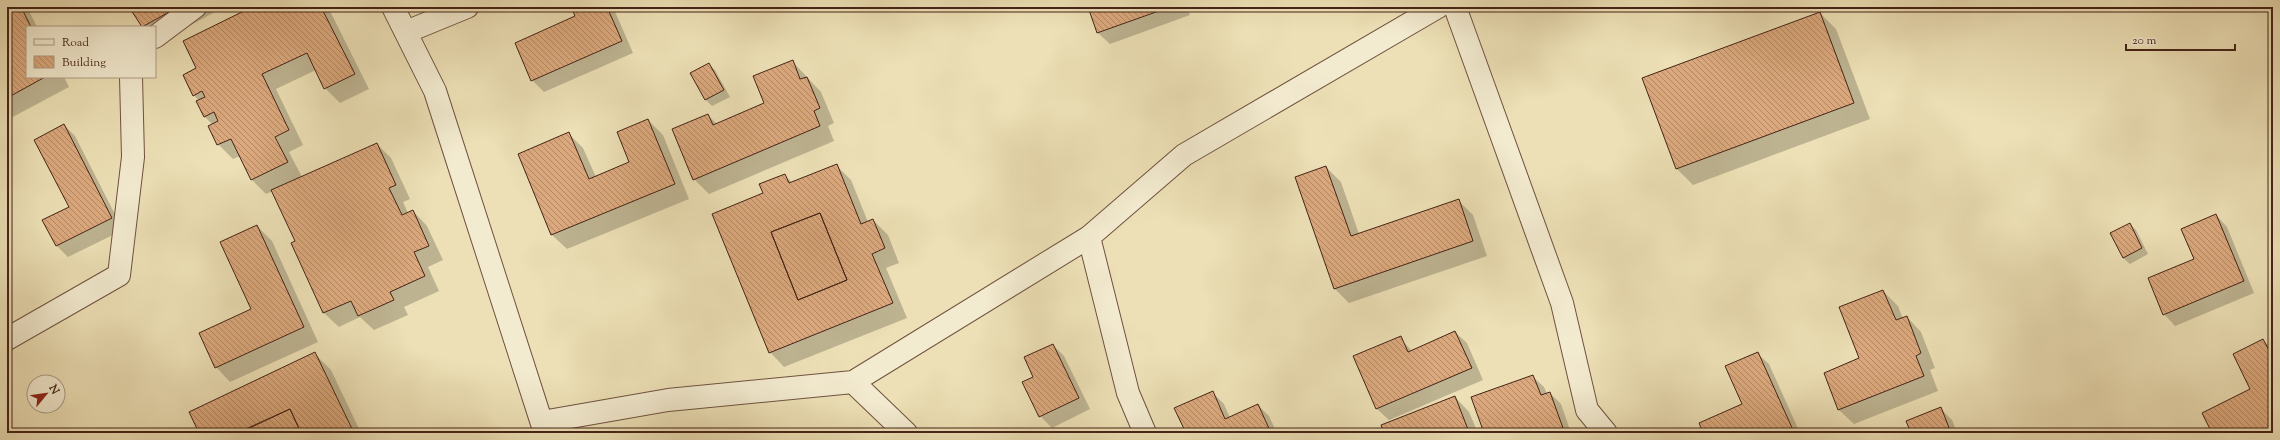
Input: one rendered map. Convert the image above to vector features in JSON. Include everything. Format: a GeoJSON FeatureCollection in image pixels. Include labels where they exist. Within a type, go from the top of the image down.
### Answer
{"type":"FeatureCollection","features":[{"type":"Feature","properties":{"kind":"street"},"geometry":{"type":"LineString","coordinates":[[156,36],[195,7]]}},
{"type":"Feature","properties":{"kind":"street"},"geometry":{"type":"LineString","coordinates":[[393,7],[435,91],[543,429],[668,400],[853,382],[1088,237],[1184,155],[1438,7]]}},
{"type":"Feature","properties":{"kind":"street"},"geometry":{"type":"LineString","coordinates":[[406,32],[467,7]]}},
{"type":"Feature","properties":{"kind":"street"},"geometry":{"type":"LineString","coordinates":[[1455,7],[1562,303],[1587,410],[1606,433]]}},
{"type":"Feature","properties":{"kind":"street"},"geometry":{"type":"LineString","coordinates":[[7,339],[120,275],[133,157],[130,78]]}},
{"type":"Feature","properties":{"kind":"street"},"geometry":{"type":"LineString","coordinates":[[1088,237],[1128,393],[1145,433]]}},
{"type":"Feature","properties":{"kind":"street"},"geometry":{"type":"LineString","coordinates":[[853,382],[906,433]]}},
{"type":"Feature","properties":{"kind":"building"},"geometry":{"type":"Polygon","coordinates":[[[7,7],[21,7],[30,26],[26,26],[26,78],[43,78],[7,98],[7,7]]]}},
{"type":"Feature","properties":{"kind":"building"},"geometry":{"type":"Polygon","coordinates":[[[129,7],[178,7],[144,26],[141,26],[129,7]]]}},
{"type":"Feature","properties":{"kind":"building"},"geometry":{"type":"Polygon","coordinates":[[[252,7],[321,7],[355,74],[324,89],[307,53],[262,74],[289,130],[275,137],[288,162],[251,180],[231,139],[217,145],[208,126],[218,121],[214,112],[204,117],[196,101],[205,97],[202,91],[193,96],[183,75],[196,68],[183,41],[252,7]]]}},
{"type":"Feature","properties":{"kind":"building"},"geometry":{"type":"Polygon","coordinates":[[[571,7],[607,7],[622,41],[531,81],[515,43],[575,16],[571,7]]]}},
{"type":"Feature","properties":{"kind":"building"},"geometry":{"type":"Polygon","coordinates":[[[1088,7],[1170,7],[1097,33],[1088,7]]]}},
{"type":"Feature","properties":{"kind":"building"},"geometry":{"type":"Polygon","coordinates":[[[1820,12],[1854,103],[1676,169],[1642,78],[1820,12]]]}},
{"type":"Feature","properties":{"kind":"building"},"geometry":{"type":"Polygon","coordinates":[[[793,60],[800,79],[807,77],[820,108],[814,111],[820,126],[693,180],[672,129],[708,114],[713,125],[764,103],[753,76],[793,60]]]}},
{"type":"Feature","properties":{"kind":"building"},"geometry":{"type":"Polygon","coordinates":[[[709,63],[724,90],[705,100],[690,73],[709,63]]]}},
{"type":"Feature","properties":{"kind":"building"},"geometry":{"type":"Polygon","coordinates":[[[648,119],[675,184],[551,235],[518,154],[569,132],[589,179],[629,162],[617,132],[648,119]]]}},
{"type":"Feature","properties":{"kind":"building"},"geometry":{"type":"Polygon","coordinates":[[[64,124],[112,218],[56,246],[42,220],[69,207],[34,140],[64,124]]]}},
{"type":"Feature","properties":{"kind":"building"},"geometry":{"type":"Polygon","coordinates":[[[377,143],[396,185],[389,188],[402,215],[413,210],[429,246],[414,252],[425,276],[390,292],[394,300],[358,316],[351,301],[323,313],[291,243],[295,241],[271,190],[377,143]]]}},
{"type":"Feature","properties":{"kind":"building"},"geometry":{"type":"Polygon","coordinates":[[[837,164],[861,224],[873,219],[885,248],[872,254],[893,303],[769,353],[712,214],[763,193],[759,184],[785,174],[789,183],[837,164]],[[820,213],[771,232],[798,300],[847,280],[820,213]]]}},
{"type":"Feature","properties":{"kind":"building"},"geometry":{"type":"Polygon","coordinates":[[[1326,166],[1351,236],[1459,199],[1473,241],[1334,289],[1295,177],[1326,166]]]}},
{"type":"Feature","properties":{"kind":"building"},"geometry":{"type":"Polygon","coordinates":[[[820,213],[847,280],[798,300],[771,232],[820,213]]]}},
{"type":"Feature","properties":{"kind":"building"},"geometry":{"type":"Polygon","coordinates":[[[2216,214],[2244,281],[2163,315],[2148,278],[2194,259],[2181,229],[2216,214]]]}},
{"type":"Feature","properties":{"kind":"building"},"geometry":{"type":"Polygon","coordinates":[[[2130,223],[2142,248],[2123,258],[2110,233],[2130,223]]]}},
{"type":"Feature","properties":{"kind":"building"},"geometry":{"type":"Polygon","coordinates":[[[257,225],[304,327],[215,368],[199,333],[251,309],[220,242],[257,225]]]}},
{"type":"Feature","properties":{"kind":"building"},"geometry":{"type":"Polygon","coordinates":[[[1883,290],[1896,320],[1907,316],[1921,353],[1916,356],[1924,376],[1838,410],[1824,373],[1859,358],[1839,307],[1883,290]]]}},
{"type":"Feature","properties":{"kind":"building"},"geometry":{"type":"Polygon","coordinates":[[[1455,331],[1472,368],[1376,409],[1353,356],[1401,336],[1408,352],[1455,331]]]}},
{"type":"Feature","properties":{"kind":"building"},"geometry":{"type":"Polygon","coordinates":[[[2263,339],[2273,358],[2273,431],[2269,433],[2212,433],[2202,413],[2250,389],[2233,354],[2263,339]]]}},
{"type":"Feature","properties":{"kind":"building"},"geometry":{"type":"Polygon","coordinates":[[[1053,344],[1079,398],[1039,417],[1022,382],[1033,377],[1024,357],[1053,344]]]}},
{"type":"Feature","properties":{"kind":"building"},"geometry":{"type":"Polygon","coordinates":[[[315,352],[354,433],[301,433],[290,409],[239,433],[199,433],[189,412],[315,352]]]}},
{"type":"Feature","properties":{"kind":"building"},"geometry":{"type":"Polygon","coordinates":[[[1758,352],[1793,430],[1785,433],[1703,433],[1699,423],[1742,404],[1725,366],[1758,352]]]}},
{"type":"Feature","properties":{"kind":"building"},"geometry":{"type":"Polygon","coordinates":[[[1533,375],[1541,395],[1550,392],[1563,428],[1548,433],[1484,433],[1471,397],[1533,375]]]}},
{"type":"Feature","properties":{"kind":"building"},"geometry":{"type":"Polygon","coordinates":[[[1213,391],[1225,419],[1258,404],[1271,433],[1186,433],[1174,408],[1213,391]]]}},
{"type":"Feature","properties":{"kind":"building"},"geometry":{"type":"Polygon","coordinates":[[[1455,396],[1469,432],[1384,433],[1381,425],[1455,396]]]}},
{"type":"Feature","properties":{"kind":"building"},"geometry":{"type":"Polygon","coordinates":[[[1941,407],[1951,433],[1911,433],[1906,421],[1941,407]]]}},
{"type":"Feature","properties":{"kind":"building"},"geometry":{"type":"Polygon","coordinates":[[[290,409],[301,433],[239,433],[239,432],[290,409]]]}}]}
